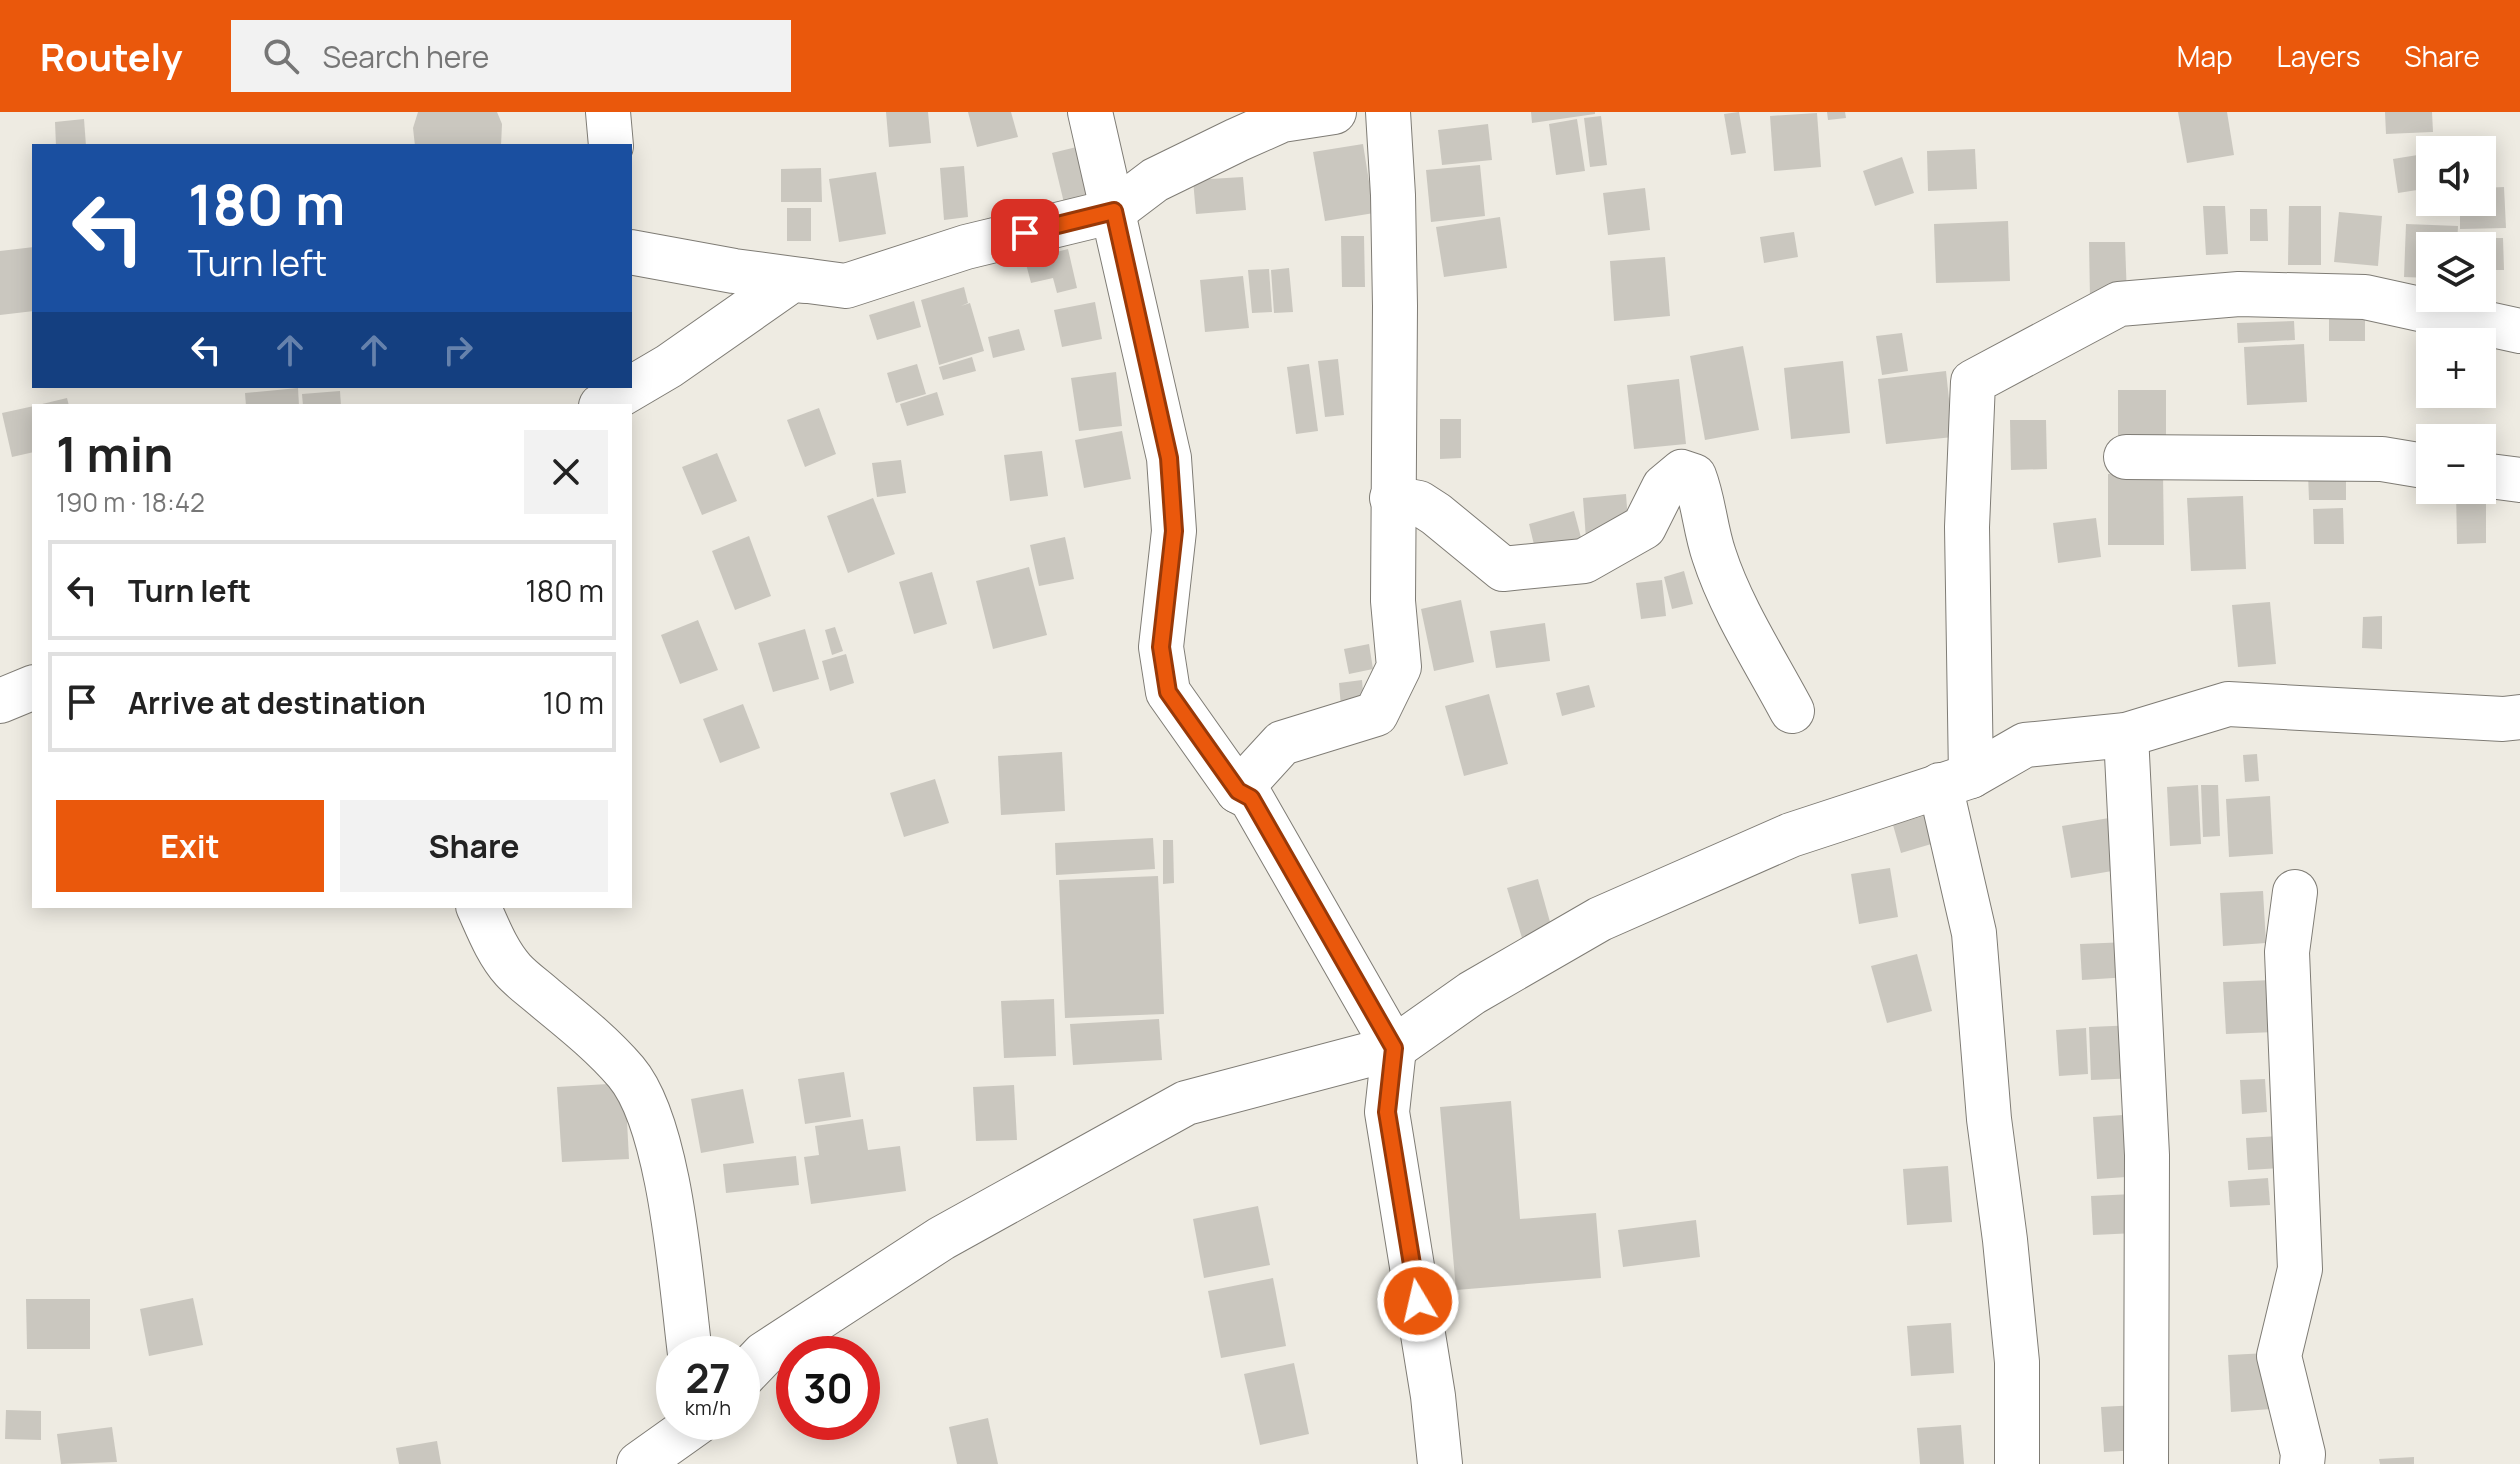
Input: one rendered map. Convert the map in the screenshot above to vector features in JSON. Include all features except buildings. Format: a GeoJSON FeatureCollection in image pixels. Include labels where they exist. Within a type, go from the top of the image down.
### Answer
{"type":"FeatureCollection","features":[{"type":"Feature","properties":{"kind":"street"},"geometry":{"type":"LineString","coordinates":[[608,112],[611,144]]}},
{"type":"Feature","properties":{"kind":"street"},"geometry":{"type":"LineString","coordinates":[[1090,112],[1169,458],[1174,531],[1161,647],[1168,692],[1238,791],[1251,798],[1394,1048],[1387,1112],[1433,1396],[1440,1464]]}},
{"type":"Feature","properties":{"kind":"street"},"geometry":{"type":"LineString","coordinates":[[632,388],[669,366],[792,280],[846,286],[966,247],[1114,211],[1155,180],[1237,140],[1282,120],[1334,112]]}},
{"type":"Feature","properties":{"kind":"street"},"geometry":{"type":"LineString","coordinates":[[1238,791],[1282,743],[1376,714],[1399,667],[1393,601],[1395,306],[1388,112]]}},
{"type":"Feature","properties":{"kind":"street"},"geometry":{"type":"LineString","coordinates":[[632,252],[734,271],[846,286]]}},
{"type":"Feature","properties":{"kind":"street"},"geometry":{"type":"LineString","coordinates":[[2017,1464],[2017,1362],[1989,1119],[1974,933],[1955,780],[1973,382],[2119,304],[2239,294],[2365,297],[2520,331]]}},
{"type":"Feature","properties":{"kind":"street"},"geometry":{"type":"LineString","coordinates":[[604,404],[632,388]]}},
{"type":"Feature","properties":{"kind":"street"},"geometry":{"type":"LineString","coordinates":[[2126,457],[2382,459],[2416,465]]}},
{"type":"Feature","properties":{"kind":"street"},"geometry":{"type":"LineString","coordinates":[[1392,498],[1419,503],[1503,569],[1584,561],[1644,527],[1664,487],[1682,472],[1694,476],[1714,554],[1734,600],[1792,711]]}},
{"type":"Feature","properties":{"kind":"street"},"geometry":{"type":"LineString","coordinates":[[2496,477],[2520,480]]}},
{"type":"Feature","properties":{"kind":"street"},"geometry":{"type":"LineString","coordinates":[[0,701],[32,688]]}},
{"type":"Feature","properties":{"kind":"street"},"geometry":{"type":"LineString","coordinates":[[760,1358],[942,1238],[1186,1103],[1394,1048],[1472,993],[1600,919],[1791,835],[1955,780],[2025,745],[2126,735],[2228,704],[2503,719],[2520,717]]}},
{"type":"Feature","properties":{"kind":"street"},"geometry":{"type":"LineString","coordinates":[[2126,735],[2147,1155],[2146,1464]]}},
{"type":"Feature","properties":{"kind":"street"},"geometry":{"type":"LineString","coordinates":[[2295,892],[2287,952],[2300,1269],[2279,1356],[2303,1454],[2302,1464]]}},
{"type":"Feature","properties":{"kind":"street"},"geometry":{"type":"LineString","coordinates":[[479,908],[494,941],[513,970],[593,1039],[627,1073],[645,1101],[659,1147],[675,1231],[688,1336]]}},
{"type":"Feature","properties":{"kind":"street"},"geometry":{"type":"LineString","coordinates":[[639,1464],[673,1440]]}},
{"type":"Feature","properties":{"kind":"route"},"geometry":{"type":"LineString","coordinates":[[1025,233],[1114,211],[1169,458],[1174,531],[1161,647],[1168,692],[1238,791],[1251,798],[1394,1048],[1387,1112],[1418,1301]]}}]}
